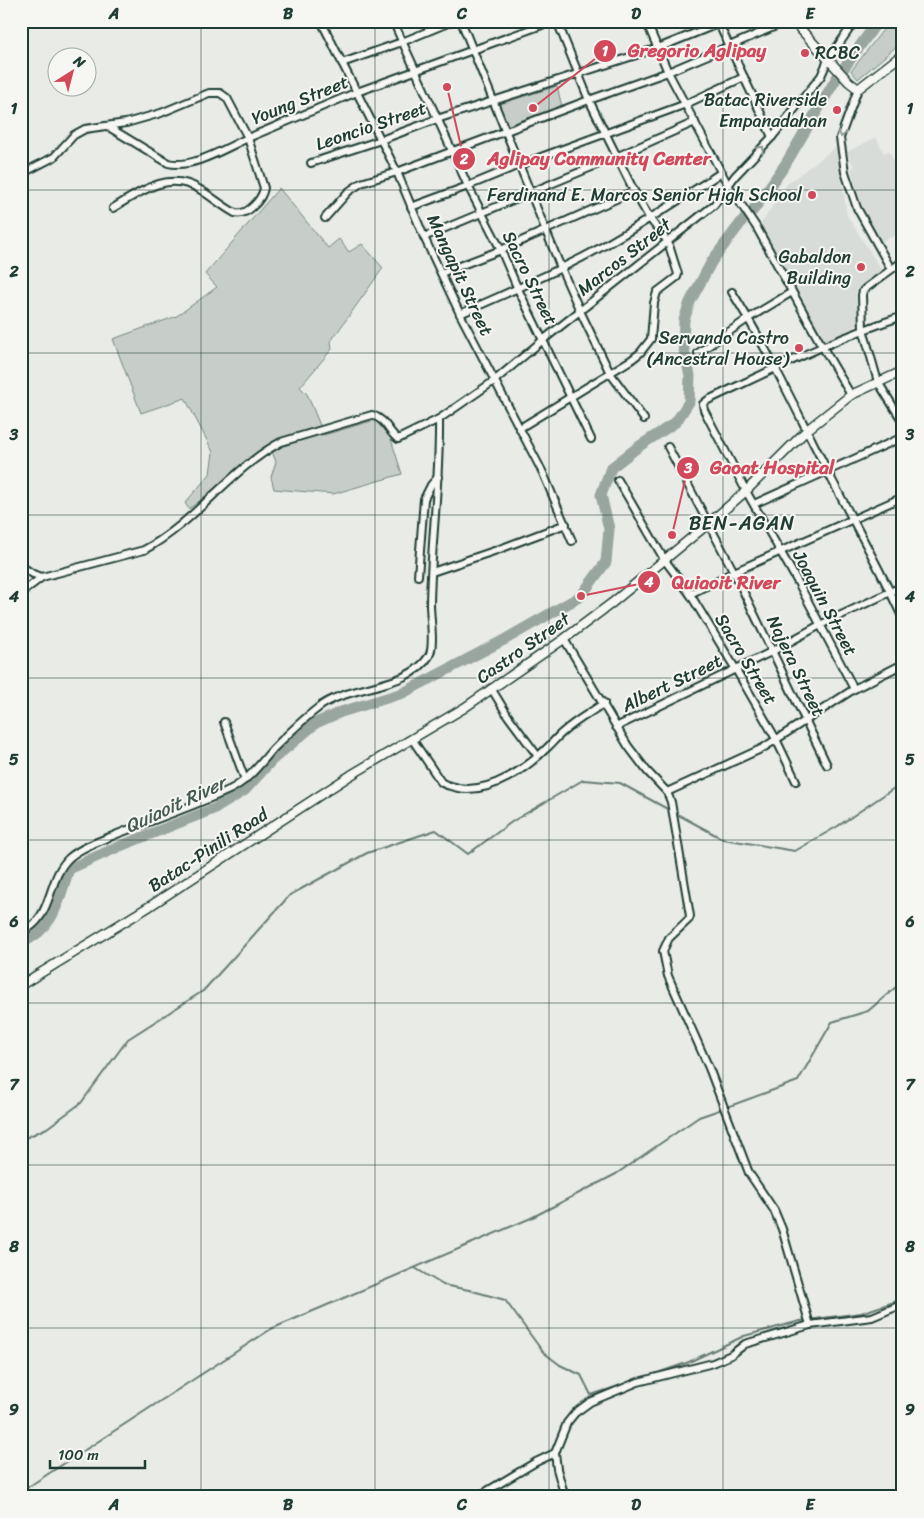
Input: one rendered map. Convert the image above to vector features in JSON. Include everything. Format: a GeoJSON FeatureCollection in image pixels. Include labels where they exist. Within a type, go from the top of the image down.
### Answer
{"type":"FeatureCollection","features":[{"type":"Feature","properties":{"kind":"main road"},"geometry":{"type":"LineString","coordinates":[[793,21],[849,82],[858,89],[903,54]]}},
{"type":"Feature","properties":{"kind":"main road","name":"Castro Street"},"geometry":{"type":"LineString","coordinates":[[412,739],[464,708],[564,639],[612,603],[708,524],[746,491],[807,430],[851,396],[903,371]]}},
{"type":"Feature","properties":{"kind":"main road","name":"Batac-Pinili Road"},"geometry":{"type":"LineString","coordinates":[[21,985],[150,906],[309,801],[412,739]]}},
{"type":"Feature","properties":{"kind":"street","name":"Mangapit Street"},"geometry":{"type":"LineString","coordinates":[[321,21],[382,140],[460,314],[520,428],[566,524],[572,541]]}},
{"type":"Feature","properties":{"kind":"street","name":"Sacro Street"},"geometry":{"type":"LineString","coordinates":[[393,21],[468,186],[592,439]]}},
{"type":"Feature","properties":{"kind":"street"},"geometry":{"type":"LineString","coordinates":[[342,63],[402,42],[453,21]]}},
{"type":"Feature","properties":{"kind":"street"},"geometry":{"type":"LineString","coordinates":[[461,21],[580,311],[610,373],[644,420]]}},
{"type":"Feature","properties":{"kind":"street"},"geometry":{"type":"LineString","coordinates":[[520,428],[640,353],[651,339],[656,294],[676,278],[678,274],[668,242],[650,218],[634,191],[589,100],[555,21]]}},
{"type":"Feature","properties":{"kind":"street","name":"Young Street"},"geometry":{"type":"LineString","coordinates":[[113,208],[153,185],[177,181],[188,183],[198,188],[235,213],[245,212],[262,195],[264,188],[248,138],[357,92],[555,21]]}},
{"type":"Feature","properties":{"kind":"street"},"geometry":{"type":"LineString","coordinates":[[646,21],[668,72],[728,185],[751,220],[851,396]]}},
{"type":"Feature","properties":{"kind":"street"},"geometry":{"type":"LineString","coordinates":[[325,218],[354,187],[362,183],[397,172],[668,72],[788,21]]}},
{"type":"Feature","properties":{"kind":"street","name":"Marcos Street"},"geometry":{"type":"LineString","coordinates":[[42,577],[129,555],[155,544],[183,524],[232,478],[270,448],[281,442],[372,416],[384,422],[398,439],[439,419],[494,381],[714,205],[735,176],[772,137],[831,63],[855,21]]}},
{"type":"Feature","properties":{"kind":"street"},"geometry":{"type":"LineString","coordinates":[[720,22],[729,47],[772,137]]}},
{"type":"Feature","properties":{"kind":"street","name":"Leoncio Street"},"geometry":{"type":"LineString","coordinates":[[311,163],[382,140],[437,119],[658,48],[720,22]]}},
{"type":"Feature","properties":{"kind":"street"},"geometry":{"type":"LineString","coordinates":[[411,207],[686,104],[744,78]]}},
{"type":"Feature","properties":{"kind":"street"},"geometry":{"type":"LineString","coordinates":[[858,89],[840,138],[846,172],[857,208],[892,268]]}},
{"type":"Feature","properties":{"kind":"street"},"geometry":{"type":"LineString","coordinates":[[21,174],[54,157],[74,135],[85,129],[126,123],[161,113],[202,95],[216,92],[223,94],[227,98],[248,138],[193,162],[181,165],[168,163],[107,126]]}},
{"type":"Feature","properties":{"kind":"street"},"geometry":{"type":"LineString","coordinates":[[424,237],[695,122]]}},
{"type":"Feature","properties":{"kind":"street"},"geometry":{"type":"LineString","coordinates":[[460,314],[561,268],[650,218],[722,172]]}},
{"type":"Feature","properties":{"kind":"street"},"geometry":{"type":"LineString","coordinates":[[441,273],[501,250],[634,191]]}},
{"type":"Feature","properties":{"kind":"street"},"geometry":{"type":"LineString","coordinates":[[903,261],[866,288],[862,295],[864,329],[878,382],[903,422]]}},
{"type":"Feature","properties":{"kind":"street"},"geometry":{"type":"LineString","coordinates":[[732,292],[749,318],[776,368],[827,471],[854,518],[903,619]]}},
{"type":"Feature","properties":{"kind":"street"},"geometry":{"type":"LineString","coordinates":[[698,353],[749,318],[792,292]]}},
{"type":"Feature","properties":{"kind":"street"},"geometry":{"type":"LineString","coordinates":[[776,368],[822,346],[903,316]]}},
{"type":"Feature","properties":{"kind":"street","name":"Joaquin Street"},"geometry":{"type":"LineString","coordinates":[[776,368],[702,404],[746,491],[781,552],[854,689]]}},
{"type":"Feature","properties":{"kind":"street"},"geometry":{"type":"LineString","coordinates":[[21,932],[35,924],[44,914],[61,868],[74,854],[100,841],[230,790],[245,780],[274,748],[319,707],[334,698],[413,673],[423,664],[432,651],[432,572],[438,477],[439,419]]}},
{"type":"Feature","properties":{"kind":"street"},"geometry":{"type":"LineString","coordinates":[[754,504],[903,437]]}},
{"type":"Feature","properties":{"kind":"street","name":"Najera Street"},"geometry":{"type":"LineString","coordinates":[[668,447],[734,572],[827,765]]}},
{"type":"Feature","properties":{"kind":"street"},"geometry":{"type":"LineString","coordinates":[[418,576],[424,499],[430,485],[438,477]]}},
{"type":"Feature","properties":{"kind":"street","name":"Sacro Street"},"geometry":{"type":"LineString","coordinates":[[618,480],[664,559],[690,594],[735,668],[776,739],[796,781]]}},
{"type":"Feature","properties":{"kind":"street"},"geometry":{"type":"LineString","coordinates":[[690,594],[734,572],[903,497]]}},
{"type":"Feature","properties":{"kind":"street"},"geometry":{"type":"LineString","coordinates":[[432,572],[566,524]]}},
{"type":"Feature","properties":{"kind":"street"},"geometry":{"type":"LineString","coordinates":[[21,566],[33,574],[42,577]]}},
{"type":"Feature","properties":{"kind":"street"},"geometry":{"type":"LineString","coordinates":[[21,592],[42,577]]}},
{"type":"Feature","properties":{"kind":"street","name":"Albert Street"},"geometry":{"type":"LineString","coordinates":[[616,727],[735,668],[772,652],[820,625],[903,586]]}},
{"type":"Feature","properties":{"kind":"street"},"geometry":{"type":"LineString","coordinates":[[564,639],[604,703],[616,727],[638,760],[667,792],[676,827],[677,845],[690,916],[669,938],[662,951],[668,976],[709,1068],[749,1173],[774,1210],[782,1229],[809,1322]]}},
{"type":"Feature","properties":{"kind":"street"},"geometry":{"type":"LineString","coordinates":[[667,792],[752,753],[854,689],[903,664]]}},
{"type":"Feature","properties":{"kind":"street"},"geometry":{"type":"LineString","coordinates":[[491,688],[508,716],[538,756]]}},
{"type":"Feature","properties":{"kind":"street"},"geometry":{"type":"LineString","coordinates":[[412,739],[441,782],[447,786],[476,789],[505,779],[538,756],[574,723],[604,703]]}},
{"type":"Feature","properties":{"kind":"street"},"geometry":{"type":"LineString","coordinates":[[224,722],[245,780]]}},
{"type":"Feature","properties":{"kind":"street"},"geometry":{"type":"LineString","coordinates":[[565,1497],[557,1469],[555,1453],[567,1423],[575,1413],[590,1402],[638,1382],[713,1363],[731,1355],[746,1344],[809,1322],[872,1317],[903,1304]]}},
{"type":"Feature","properties":{"kind":"street"},"geometry":{"type":"LineString","coordinates":[[477,1497],[555,1453]]}},
{"type":"Feature","properties":{"kind":"shaded area"},"geometry":{"type":"Polygon","coordinates":[[[890,21],[903,21],[903,41],[858,79],[851,71],[890,21]]]}},
{"type":"Feature","properties":{"kind":"shaded area"},"geometry":{"type":"Polygon","coordinates":[[[557,86],[562,107],[507,127],[497,105],[557,86]]]}},
{"type":"Feature","properties":{"kind":"shaded area"},"geometry":{"type":"Polygon","coordinates":[[[876,137],[884,153],[889,151],[903,177],[903,231],[880,243],[858,198],[851,169],[854,167],[847,152],[876,137]]]}},
{"type":"Feature","properties":{"kind":"shaded area"},"geometry":{"type":"Polygon","coordinates":[[[837,146],[847,215],[882,271],[856,292],[858,325],[825,343],[759,227],[787,184],[837,146]]]}},
{"type":"Feature","properties":{"kind":"shaded area"},"geometry":{"type":"Polygon","coordinates":[[[279,188],[328,248],[339,239],[349,252],[362,244],[383,268],[331,341],[332,349],[300,387],[307,394],[324,435],[375,420],[390,436],[402,474],[333,494],[274,489],[271,477],[276,462],[270,446],[189,509],[185,503],[210,474],[213,452],[185,398],[141,413],[113,339],[177,316],[217,287],[205,274],[279,188]]]}},
{"type":"Feature","properties":{"kind":"waterway","name":"Quiaoit River"},"geometry":{"type":"LineString","coordinates":[[21,943],[41,930],[54,913],[69,869],[118,847],[216,808],[245,790],[272,760],[316,723],[341,712],[403,693],[504,640],[581,596],[606,562],[609,529],[601,495],[611,468],[638,447],[676,422],[689,402],[690,376],[683,345],[684,320],[690,302],[712,261],[743,220],[754,209],[785,165],[836,79],[878,21]]}},
{"type":"Feature","properties":{"kind":"waterway"},"geometry":{"type":"LineString","coordinates":[[21,1140],[47,1128],[81,1103],[128,1039],[203,991],[290,895],[367,853],[436,830],[468,854],[513,821],[583,780],[620,783],[671,811]]}},
{"type":"Feature","properties":{"kind":"waterway"},"geometry":{"type":"LineString","coordinates":[[675,813],[723,839],[795,851],[838,826],[903,782]]}},
{"type":"Feature","properties":{"kind":"waterway"},"geometry":{"type":"LineString","coordinates":[[727,1107],[798,1081],[832,1022],[868,1011],[903,981]]}},
{"type":"Feature","properties":{"kind":"waterway"},"geometry":{"type":"LineString","coordinates":[[22,1497],[28,1487],[271,1329],[531,1218],[616,1174],[699,1117],[722,1109]]}},
{"type":"Feature","properties":{"kind":"waterway"},"geometry":{"type":"LineString","coordinates":[[415,1268],[443,1285],[505,1300],[543,1352],[560,1365],[581,1375],[591,1395],[631,1382]]}},
{"type":"Feature","properties":{"kind":"waterway"},"geometry":{"type":"LineString","coordinates":[[643,1378],[689,1362],[744,1336],[800,1321],[861,1313],[903,1299]]}},
{"type":"Feature","properties":{"kind":"place","name":"RCBC"},"geometry":{"type":"Point","coordinates":[805,53]}},
{"type":"Feature","properties":{"kind":"place","name":"Aglipay Community Center"},"geometry":{"type":"Point","coordinates":[447,87]}},
{"type":"Feature","properties":{"kind":"place","name":"Gregorio Aglipay"},"geometry":{"type":"Point","coordinates":[533,108]}},
{"type":"Feature","properties":{"kind":"place","name":"Batac Riverside Empanadahan"},"geometry":{"type":"Point","coordinates":[837,110]}},
{"type":"Feature","properties":{"kind":"place","name":"Ferdinand E. Marcos Senior High School"},"geometry":{"type":"Point","coordinates":[812,195]}},
{"type":"Feature","properties":{"kind":"place","name":"Gabaldon Building"},"geometry":{"type":"Point","coordinates":[861,267]}},
{"type":"Feature","properties":{"kind":"place","name":"Servando Castro (Ancestral House)"},"geometry":{"type":"Point","coordinates":[799,348]}},
{"type":"Feature","properties":{"kind":"place","name":"Gaoat Hospital"},"geometry":{"type":"Point","coordinates":[672,535]}},
{"type":"Feature","properties":{"kind":"place","name":"Quiaoit River"},"geometry":{"type":"Point","coordinates":[581,596]}},
{"type":"Feature","properties":{"kind":"district","name":"BEN-AGAN"},"geometry":{"type":"Point","coordinates":[742,523]}}]}
